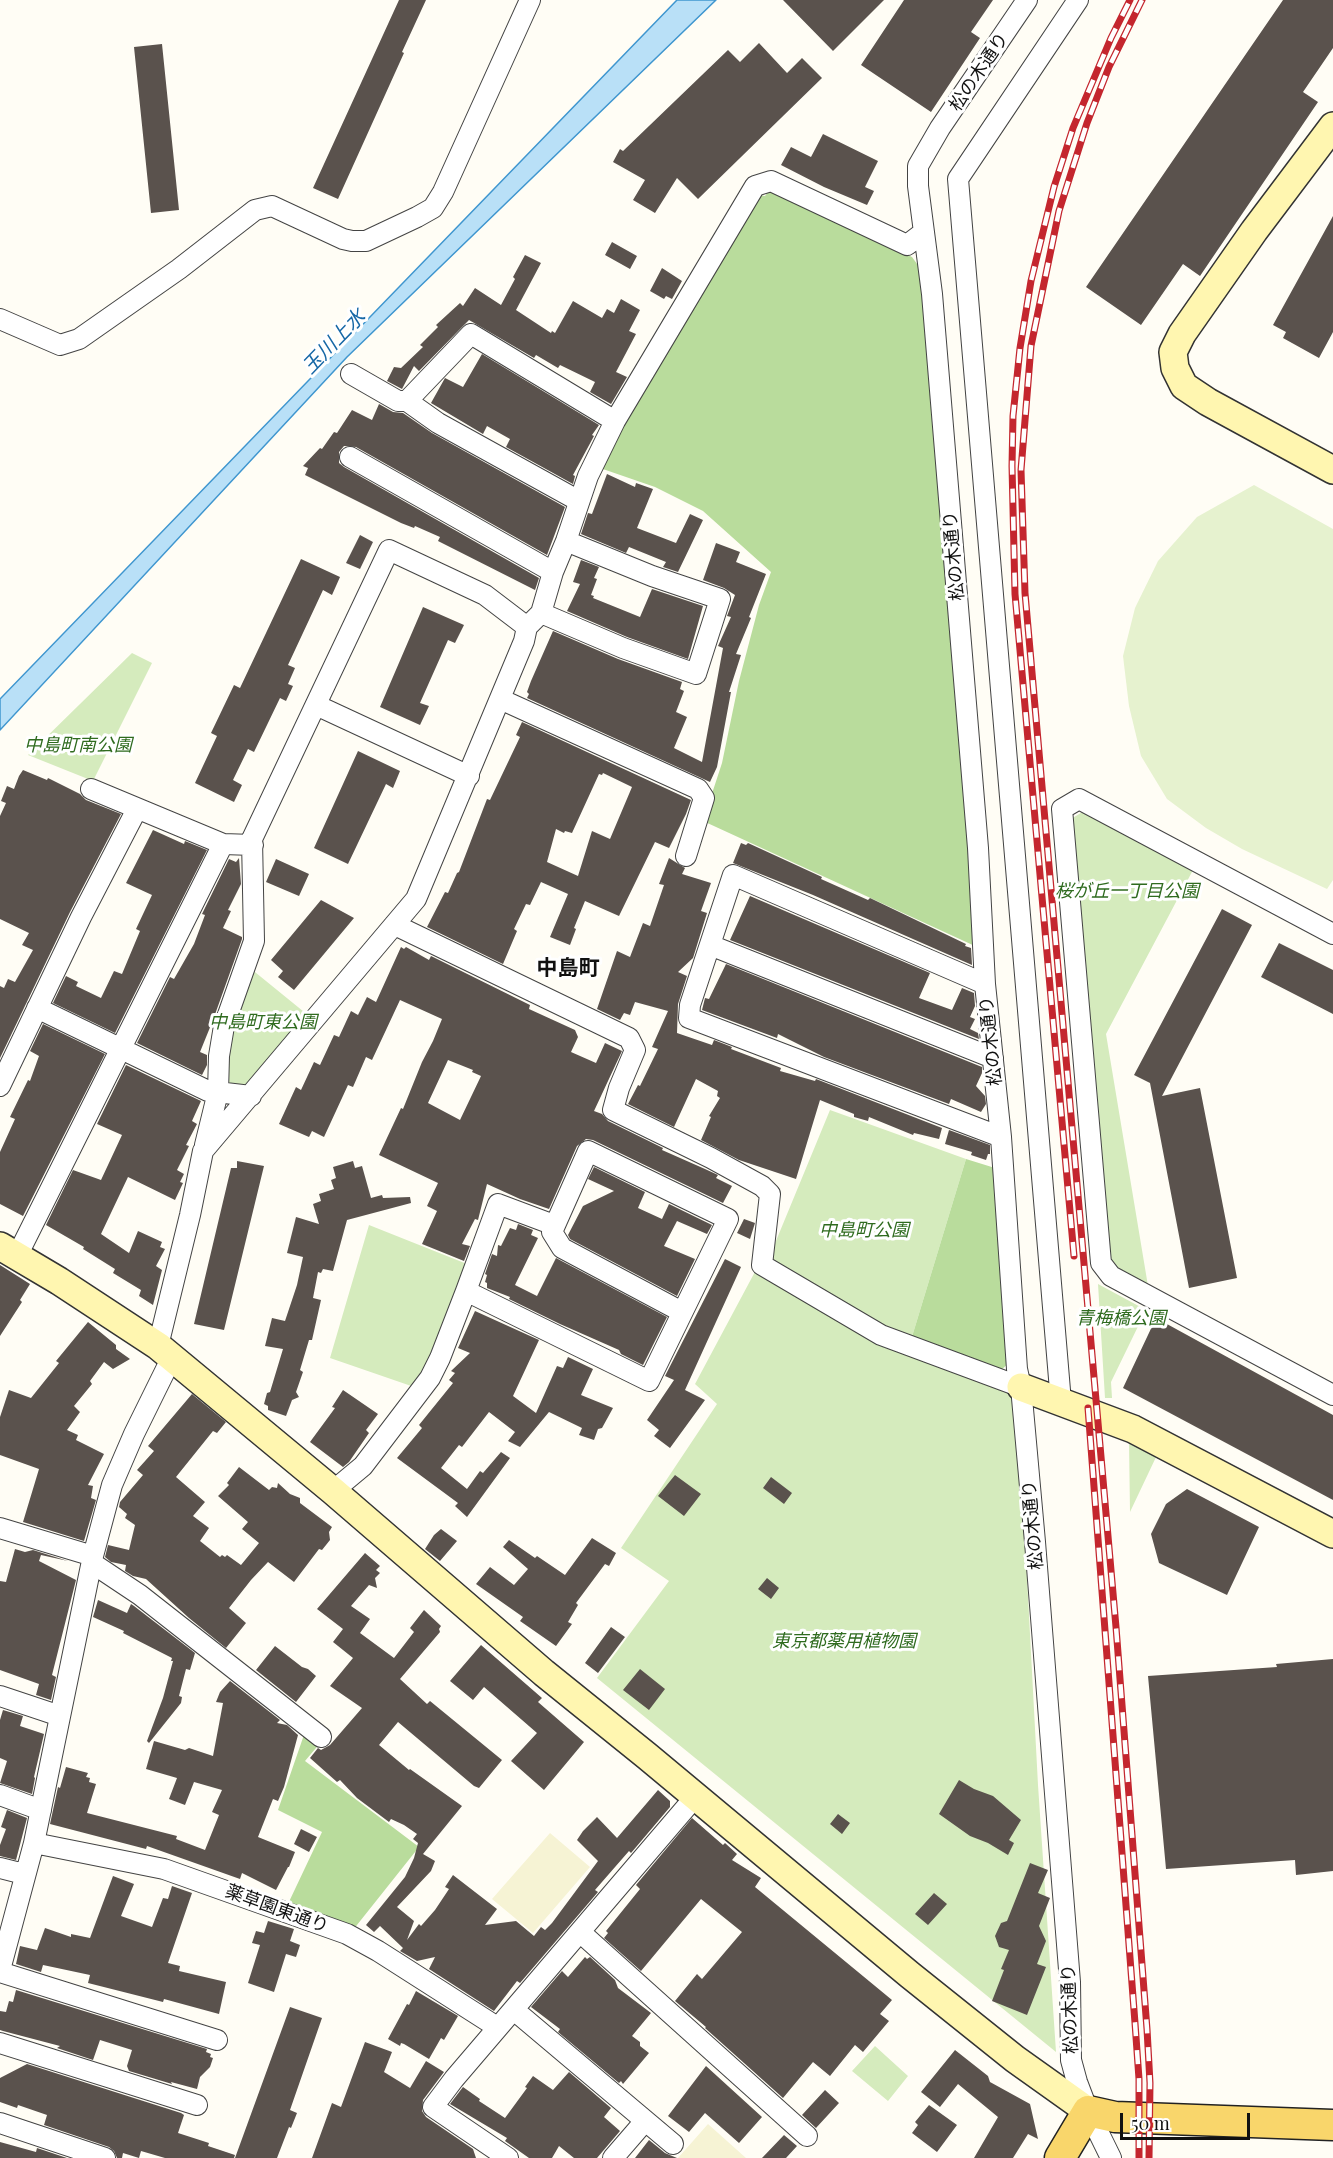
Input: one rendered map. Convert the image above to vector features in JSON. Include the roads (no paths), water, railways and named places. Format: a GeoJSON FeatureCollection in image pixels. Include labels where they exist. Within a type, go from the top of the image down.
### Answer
{"type":"FeatureCollection","features":[{"type":"Feature","properties":{"kind":"main road"},"geometry":{"type":"LineString","coordinates":[[1333,126],[1254,231],[1182,334],[1173,352],[1175,368],[1184,386],[1208,402],[1333,470]]}},
{"type":"Feature","properties":{"kind":"main road"},"geometry":{"type":"LineString","coordinates":[[9,1251],[59,1281],[164,1352],[333,1491],[544,1673],[953,2010],[1015,2059],[1088,2111],[1114,2117],[1333,2125]]}},
{"type":"Feature","properties":{"kind":"main road"},"geometry":{"type":"LineString","coordinates":[[1021,1387],[1133,1429],[1333,1534]]}},
{"type":"Feature","properties":{"kind":"main road"},"geometry":{"type":"LineString","coordinates":[[1060,2158],[1088,2111]]}},
{"type":"Feature","properties":{"kind":"street"},"geometry":{"type":"LineString","coordinates":[[0,319],[60,345],[79,339],[188,262],[255,210],[272,206],[343,239],[366,241],[432,208],[442,192],[530,0]]}},
{"type":"Feature","properties":{"kind":"street","name":"松の木通り"},"geometry":{"type":"LineString","coordinates":[[1027,0],[940,128],[918,166],[918,186],[934,316],[976,825],[985,984],[1001,1137],[1009,1275],[1017,1369],[1021,1387],[1070,1982],[1071,2060],[1088,2111],[1111,2158]]}},
{"type":"Feature","properties":{"kind":"street"},"geometry":{"type":"LineString","coordinates":[[1060,1402],[958,179],[1077,0]]}},
{"type":"Feature","properties":{"kind":"street"},"geometry":{"type":"LineString","coordinates":[[204,1151],[417,899],[524,641],[527,627],[541,613],[553,572],[588,476],[615,421],[755,186],[771,181],[907,245],[924,232]]}},
{"type":"Feature","properties":{"kind":"street"},"geometry":{"type":"LineString","coordinates":[[407,401],[471,334],[615,421]]}},
{"type":"Feature","properties":{"kind":"street"},"geometry":{"type":"LineString","coordinates":[[351,374],[398,401],[407,401],[438,423],[579,501]]}},
{"type":"Feature","properties":{"kind":"street"},"geometry":{"type":"LineString","coordinates":[[350,457],[553,572]]}},
{"type":"Feature","properties":{"kind":"street"},"geometry":{"type":"LineString","coordinates":[[541,613],[623,648],[696,674],[720,599],[652,576],[566,541]]}},
{"type":"Feature","properties":{"kind":"street"},"geometry":{"type":"LineString","coordinates":[[217,2040],[0,1971],[3,1945],[34,1843],[93,1560],[112,1485],[134,1434],[164,1352],[190,1215],[218,1092],[219,1056],[224,1026],[254,941],[252,839],[389,550],[485,595],[527,627]]}},
{"type":"Feature","properties":{"kind":"street"},"geometry":{"type":"LineString","coordinates":[[500,699],[698,789],[704,798],[686,856]]}},
{"type":"Feature","properties":{"kind":"street"},"geometry":{"type":"LineString","coordinates":[[316,705],[469,776]]}},
{"type":"Feature","properties":{"kind":"street"},"geometry":{"type":"LineString","coordinates":[[91,789],[223,844],[253,846]]}},
{"type":"Feature","properties":{"kind":"street"},"geometry":{"type":"LineString","coordinates":[[1333,934],[1079,799],[1062,809],[1101,1263],[1111,1276],[1333,1395]]}},
{"type":"Feature","properties":{"kind":"street"},"geometry":{"type":"LineString","coordinates":[[0,1086],[81,917],[137,809]]}},
{"type":"Feature","properties":{"kind":"street"},"geometry":{"type":"LineString","coordinates":[[9,1251],[120,1050],[223,844]]}},
{"type":"Feature","properties":{"kind":"street"},"geometry":{"type":"LineString","coordinates":[[985,984],[733,875],[690,1005],[689,1018],[1001,1137]]}},
{"type":"Feature","properties":{"kind":"street"},"geometry":{"type":"LineString","coordinates":[[395,926],[629,1038],[635,1050],[619,1088],[613,1110],[752,1180],[771,1194],[762,1265],[881,1335],[1021,1387]]}},
{"type":"Feature","properties":{"kind":"street"},"geometry":{"type":"LineString","coordinates":[[710,945],[993,1058]]}},
{"type":"Feature","properties":{"kind":"street"},"geometry":{"type":"LineString","coordinates":[[37,1008],[208,1091],[251,1096]]}},
{"type":"Feature","properties":{"kind":"street"},"geometry":{"type":"LineString","coordinates":[[466,1292],[649,1382],[728,1219],[588,1151],[552,1232],[562,1248],[682,1312]]}},
{"type":"Feature","properties":{"kind":"street"},"geometry":{"type":"LineString","coordinates":[[333,1491],[363,1466],[430,1378],[466,1292],[498,1204],[554,1225]]}},
{"type":"Feature","properties":{"kind":"street"},"geometry":{"type":"LineString","coordinates":[[0,1528],[93,1560],[321,1737]]}},
{"type":"Feature","properties":{"kind":"street"},"geometry":{"type":"LineString","coordinates":[[0,1696],[60,1716]]}},
{"type":"Feature","properties":{"kind":"street"},"geometry":{"type":"LineString","coordinates":[[0,1796],[41,1810]]}},
{"type":"Feature","properties":{"kind":"street"},"geometry":{"type":"LineString","coordinates":[[508,2158],[433,2107],[497,2027],[695,1797]]}},
{"type":"Feature","properties":{"kind":"street","name":"薬草園東通り"},"geometry":{"type":"LineString","coordinates":[[34,1843],[164,1869],[347,1934],[378,1951],[497,2027]]}},
{"type":"Feature","properties":{"kind":"street"},"geometry":{"type":"LineString","coordinates":[[0,1868],[24,1874]]}},
{"type":"Feature","properties":{"kind":"street"},"geometry":{"type":"LineString","coordinates":[[580,1932],[807,2136]]}},
{"type":"Feature","properties":{"kind":"street"},"geometry":{"type":"LineString","coordinates":[[514,2010],[673,2144]]}},
{"type":"Feature","properties":{"kind":"street"},"geometry":{"type":"LineString","coordinates":[[0,2043],[196,2105]]}},
{"type":"Feature","properties":{"kind":"street"},"geometry":{"type":"LineString","coordinates":[[613,2158],[645,2121]]}},
{"type":"Feature","properties":{"kind":"street"},"geometry":{"type":"LineString","coordinates":[[0,2123],[105,2158]]}},
{"type":"Feature","properties":{"kind":"water"},"geometry":{"type":"Polygon","coordinates":[[[677,0],[716,0],[347,357],[0,730],[0,699],[677,0]]]}},
{"type":"Feature","properties":{"kind":"railway"},"geometry":{"type":"LineString","coordinates":[[1074,1256],[1015,594],[1013,416],[1020,348],[1031,281],[1054,187],[1073,128],[1111,38],[1130,0]]}},
{"type":"Feature","properties":{"kind":"railway"},"geometry":{"type":"LineString","coordinates":[[1142,0],[1109,67],[1087,123],[1059,211],[1031,346],[1021,470],[1025,593],[1116,1627],[1147,2029],[1150,2083],[1149,2158]]}},
{"type":"Feature","properties":{"kind":"railway"},"geometry":{"type":"LineString","coordinates":[[1088,1408],[1139,2079],[1139,2158]]}},
{"type":"Feature","properties":{"kind":"district","name":"中島町"},"geometry":{"type":"Point","coordinates":[568,968]}},
{"type":"Feature","properties":{"kind":"water label","name":"玉川上水"},"geometry":{"type":"Point","coordinates":[334,342]}},
{"type":"Feature","properties":{"kind":"park label","name":"中島町南公園"},"geometry":{"type":"Point","coordinates":[78,745]}},
{"type":"Feature","properties":{"kind":"park label","name":"桜が丘一丁目公園"},"geometry":{"type":"Point","coordinates":[1127,891]}},
{"type":"Feature","properties":{"kind":"park label","name":"中島町東公園"},"geometry":{"type":"Point","coordinates":[263,1022]}},
{"type":"Feature","properties":{"kind":"park label","name":"中島町公園"},"geometry":{"type":"Point","coordinates":[864,1230]}},
{"type":"Feature","properties":{"kind":"park label","name":"青梅橋公園"},"geometry":{"type":"Point","coordinates":[1121,1318]}},
{"type":"Feature","properties":{"kind":"park label","name":"東京都薬用植物園"},"geometry":{"type":"Point","coordinates":[844,1641]}}]}
